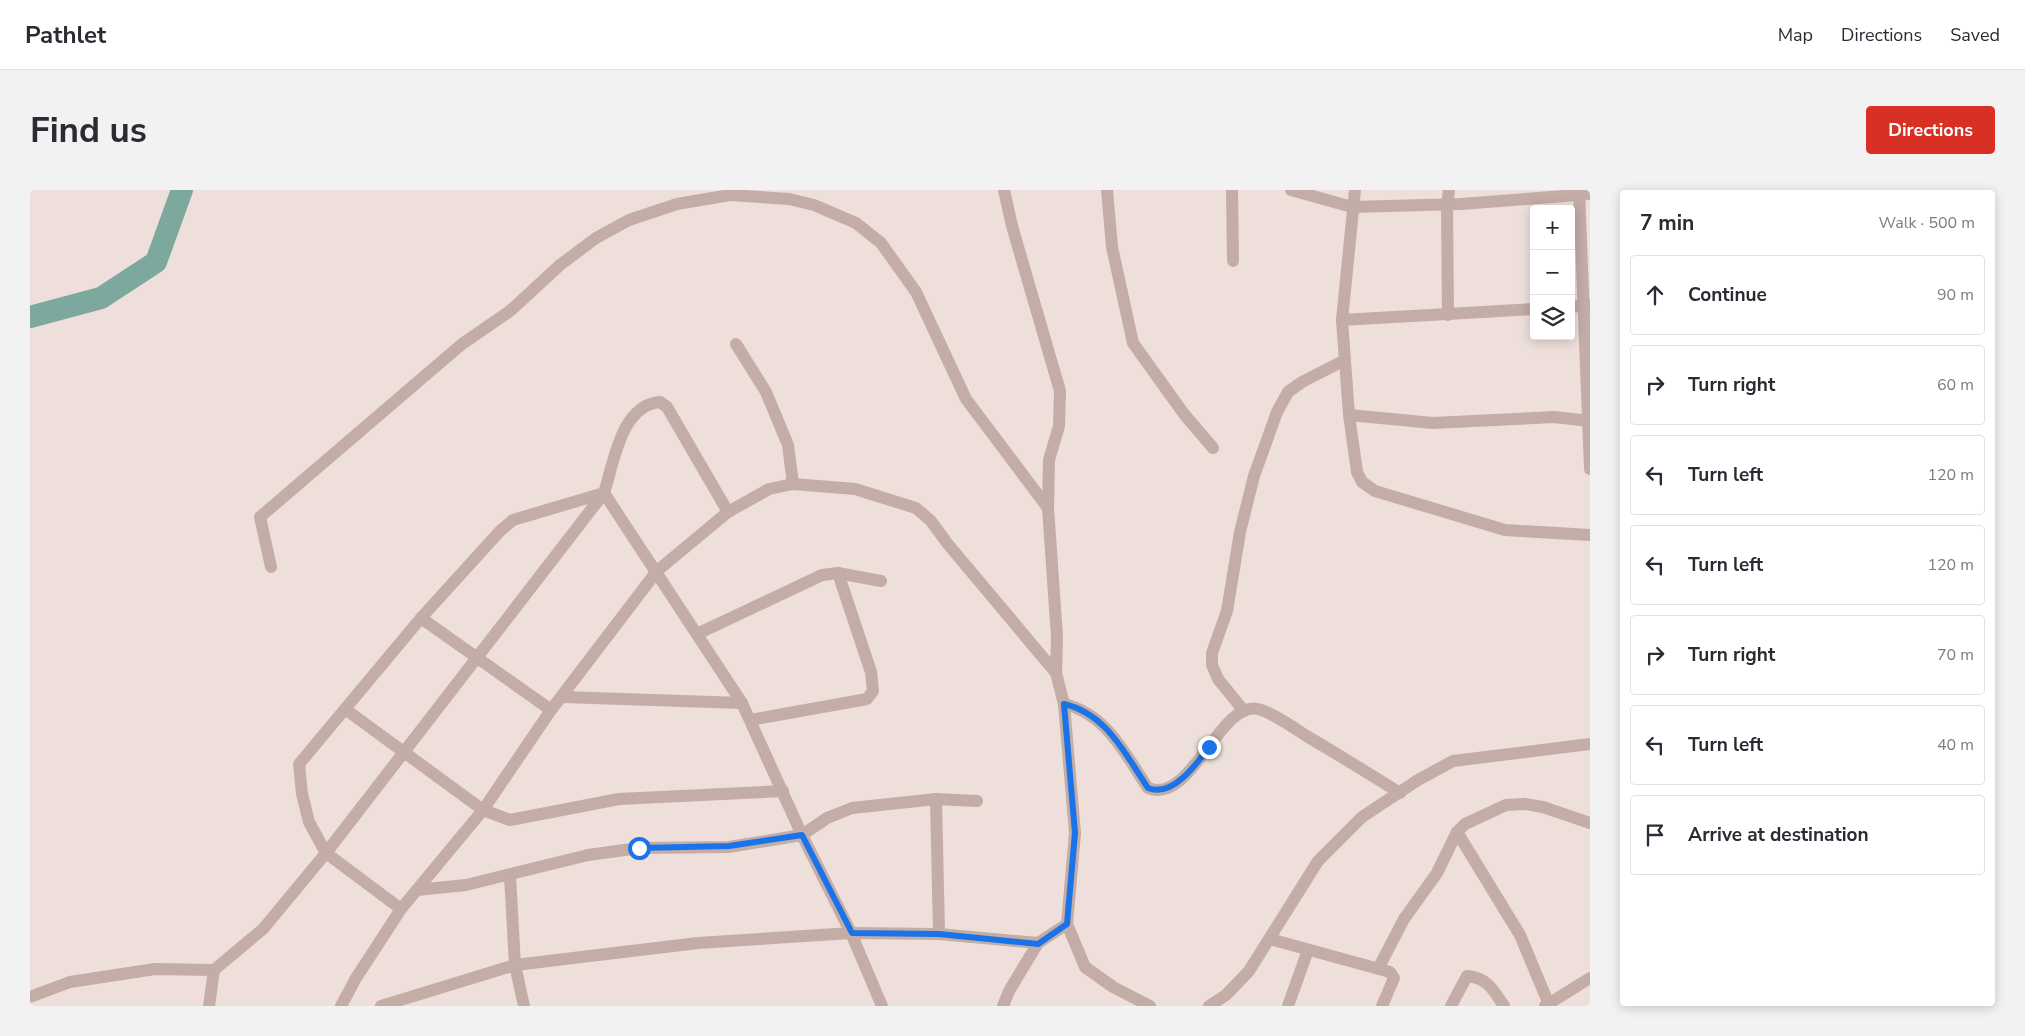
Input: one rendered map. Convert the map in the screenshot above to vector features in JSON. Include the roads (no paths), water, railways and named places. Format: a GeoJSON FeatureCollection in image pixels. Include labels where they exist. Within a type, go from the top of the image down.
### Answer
{"type":"FeatureCollection","features":[{"type":"Feature","properties":{"kind":"street"},"geometry":{"type":"LineString","coordinates":[[1004,190],[1012,226],[1060,391],[1059,426],[1049,460],[1048,508],[1057,637],[1056,673],[1064,704],[1075,833],[1067,924],[1085,967],[1113,987],[1150,1006]]}},
{"type":"Feature","properties":{"kind":"street"},"geometry":{"type":"LineString","coordinates":[[1107,190],[1112,247],[1133,343],[1184,414],[1213,448]]}},
{"type":"Feature","properties":{"kind":"street"},"geometry":{"type":"LineString","coordinates":[[1232,190],[1233,260]]}},
{"type":"Feature","properties":{"kind":"street"},"geometry":{"type":"LineString","coordinates":[[1291,190],[1352,207],[1447,205],[1582,193],[1581,282],[1587,305],[1590,470]]}},
{"type":"Feature","properties":{"kind":"street"},"geometry":{"type":"LineString","coordinates":[[1355,190],[1342,320],[1349,414],[1357,472],[1362,482],[1375,491],[1505,530],[1590,535]]}},
{"type":"Feature","properties":{"kind":"street"},"geometry":{"type":"LineString","coordinates":[[1448,315],[1447,205],[1449,190]]}},
{"type":"Feature","properties":{"kind":"street"},"geometry":{"type":"LineString","coordinates":[[270,567],[260,517],[462,344],[510,311],[560,265],[596,238],[629,220],[677,204],[730,195],[789,199],[814,205],[856,223],[881,243],[916,292],[966,399],[1048,508]]}},
{"type":"Feature","properties":{"kind":"street"},"geometry":{"type":"LineString","coordinates":[[1342,320],[1530,309]]}},
{"type":"Feature","properties":{"kind":"street"},"geometry":{"type":"LineString","coordinates":[[736,344],[766,392],[788,445],[793,484]]}},
{"type":"Feature","properties":{"kind":"street"},"geometry":{"type":"LineString","coordinates":[[1244,711],[1218,679],[1212,665],[1212,653],[1227,611],[1240,532],[1254,476],[1277,412],[1288,392],[1302,382],[1345,360]]}},
{"type":"Feature","properties":{"kind":"street"},"geometry":{"type":"LineString","coordinates":[[30,997],[70,982],[155,968],[214,970],[263,929],[326,852],[604,493],[625,426],[642,406],[649,402],[660,402],[674,418],[728,512]]}},
{"type":"Feature","properties":{"kind":"street"},"geometry":{"type":"LineString","coordinates":[[1349,414],[1432,423],[1554,417],[1589,421]]}},
{"type":"Feature","properties":{"kind":"street"},"geometry":{"type":"LineString","coordinates":[[341,1006],[356,978],[401,909],[482,810],[551,710],[563,697],[657,571],[728,512],[769,489],[793,484],[855,489],[916,508],[931,520],[947,543],[1056,673]]}},
{"type":"Feature","properties":{"kind":"street"},"geometry":{"type":"LineString","coordinates":[[604,493],[742,703],[802,835],[852,933],[882,1006]]}},
{"type":"Feature","properties":{"kind":"street"},"geometry":{"type":"LineString","coordinates":[[401,909],[326,852],[310,822],[302,794],[299,764],[421,618],[513,520],[604,493]]}},
{"type":"Feature","properties":{"kind":"street"},"geometry":{"type":"LineString","coordinates":[[697,634],[822,575],[838,573],[881,581]]}},
{"type":"Feature","properties":{"kind":"street"},"geometry":{"type":"LineString","coordinates":[[750,720],[867,699],[873,691],[871,672],[838,573]]}},
{"type":"Feature","properties":{"kind":"street"},"geometry":{"type":"LineString","coordinates":[[421,618],[551,710]]}},
{"type":"Feature","properties":{"kind":"street"},"geometry":{"type":"LineString","coordinates":[[563,697],[742,703]]}},
{"type":"Feature","properties":{"kind":"street"},"geometry":{"type":"LineString","coordinates":[[1064,704],[1082,708],[1110,731],[1148,788],[1156,792],[1170,788],[1199,762],[1231,718],[1244,711],[1257,709],[1292,727],[1400,793]]}},
{"type":"Feature","properties":{"kind":"street"},"geometry":{"type":"LineString","coordinates":[[345,709],[482,810],[510,820],[619,799],[783,791]]}},
{"type":"Feature","properties":{"kind":"street"},"geometry":{"type":"LineString","coordinates":[[1209,1006],[1226,995],[1249,971],[1318,861],[1362,817],[1418,780],[1453,761],[1590,744]]}},
{"type":"Feature","properties":{"kind":"street"},"geometry":{"type":"LineString","coordinates":[[417,890],[466,885],[510,876],[588,855],[622,850],[729,846],[802,835],[828,818],[852,808],[936,799],[977,800]]}},
{"type":"Feature","properties":{"kind":"street"},"geometry":{"type":"LineString","coordinates":[[936,799],[939,934]]}},
{"type":"Feature","properties":{"kind":"street"},"geometry":{"type":"LineString","coordinates":[[1379,967],[1404,919],[1437,873],[1457,832],[1465,824],[1506,805],[1543,807],[1590,823]]}},
{"type":"Feature","properties":{"kind":"street"},"geometry":{"type":"LineString","coordinates":[[1457,832],[1520,935],[1547,1004],[1590,978]]}},
{"type":"Feature","properties":{"kind":"street"},"geometry":{"type":"LineString","coordinates":[[510,876],[515,965],[524,1006]]}},
{"type":"Feature","properties":{"kind":"street"},"geometry":{"type":"LineString","coordinates":[[1003,1006],[1009,991],[1038,944],[1067,924]]}},
{"type":"Feature","properties":{"kind":"street"},"geometry":{"type":"LineString","coordinates":[[381,1006],[515,965],[698,942],[852,933],[939,934],[1038,944]]}},
{"type":"Feature","properties":{"kind":"street"},"geometry":{"type":"LineString","coordinates":[[1270,939],[1379,967],[1390,972],[1394,978],[1382,1006]]}},
{"type":"Feature","properties":{"kind":"street"},"geometry":{"type":"LineString","coordinates":[[1288,1006],[1308,950]]}},
{"type":"Feature","properties":{"kind":"street"},"geometry":{"type":"LineString","coordinates":[[209,1006],[214,970]]}},
{"type":"Feature","properties":{"kind":"street"},"geometry":{"type":"LineString","coordinates":[[1451,1006],[1467,976],[1479,977],[1489,985],[1504,1006]]}},
{"type":"Feature","properties":{"kind":"waterway"},"geometry":{"type":"LineString","coordinates":[[30,317],[101,298],[156,262],[182,190]]}}]}
